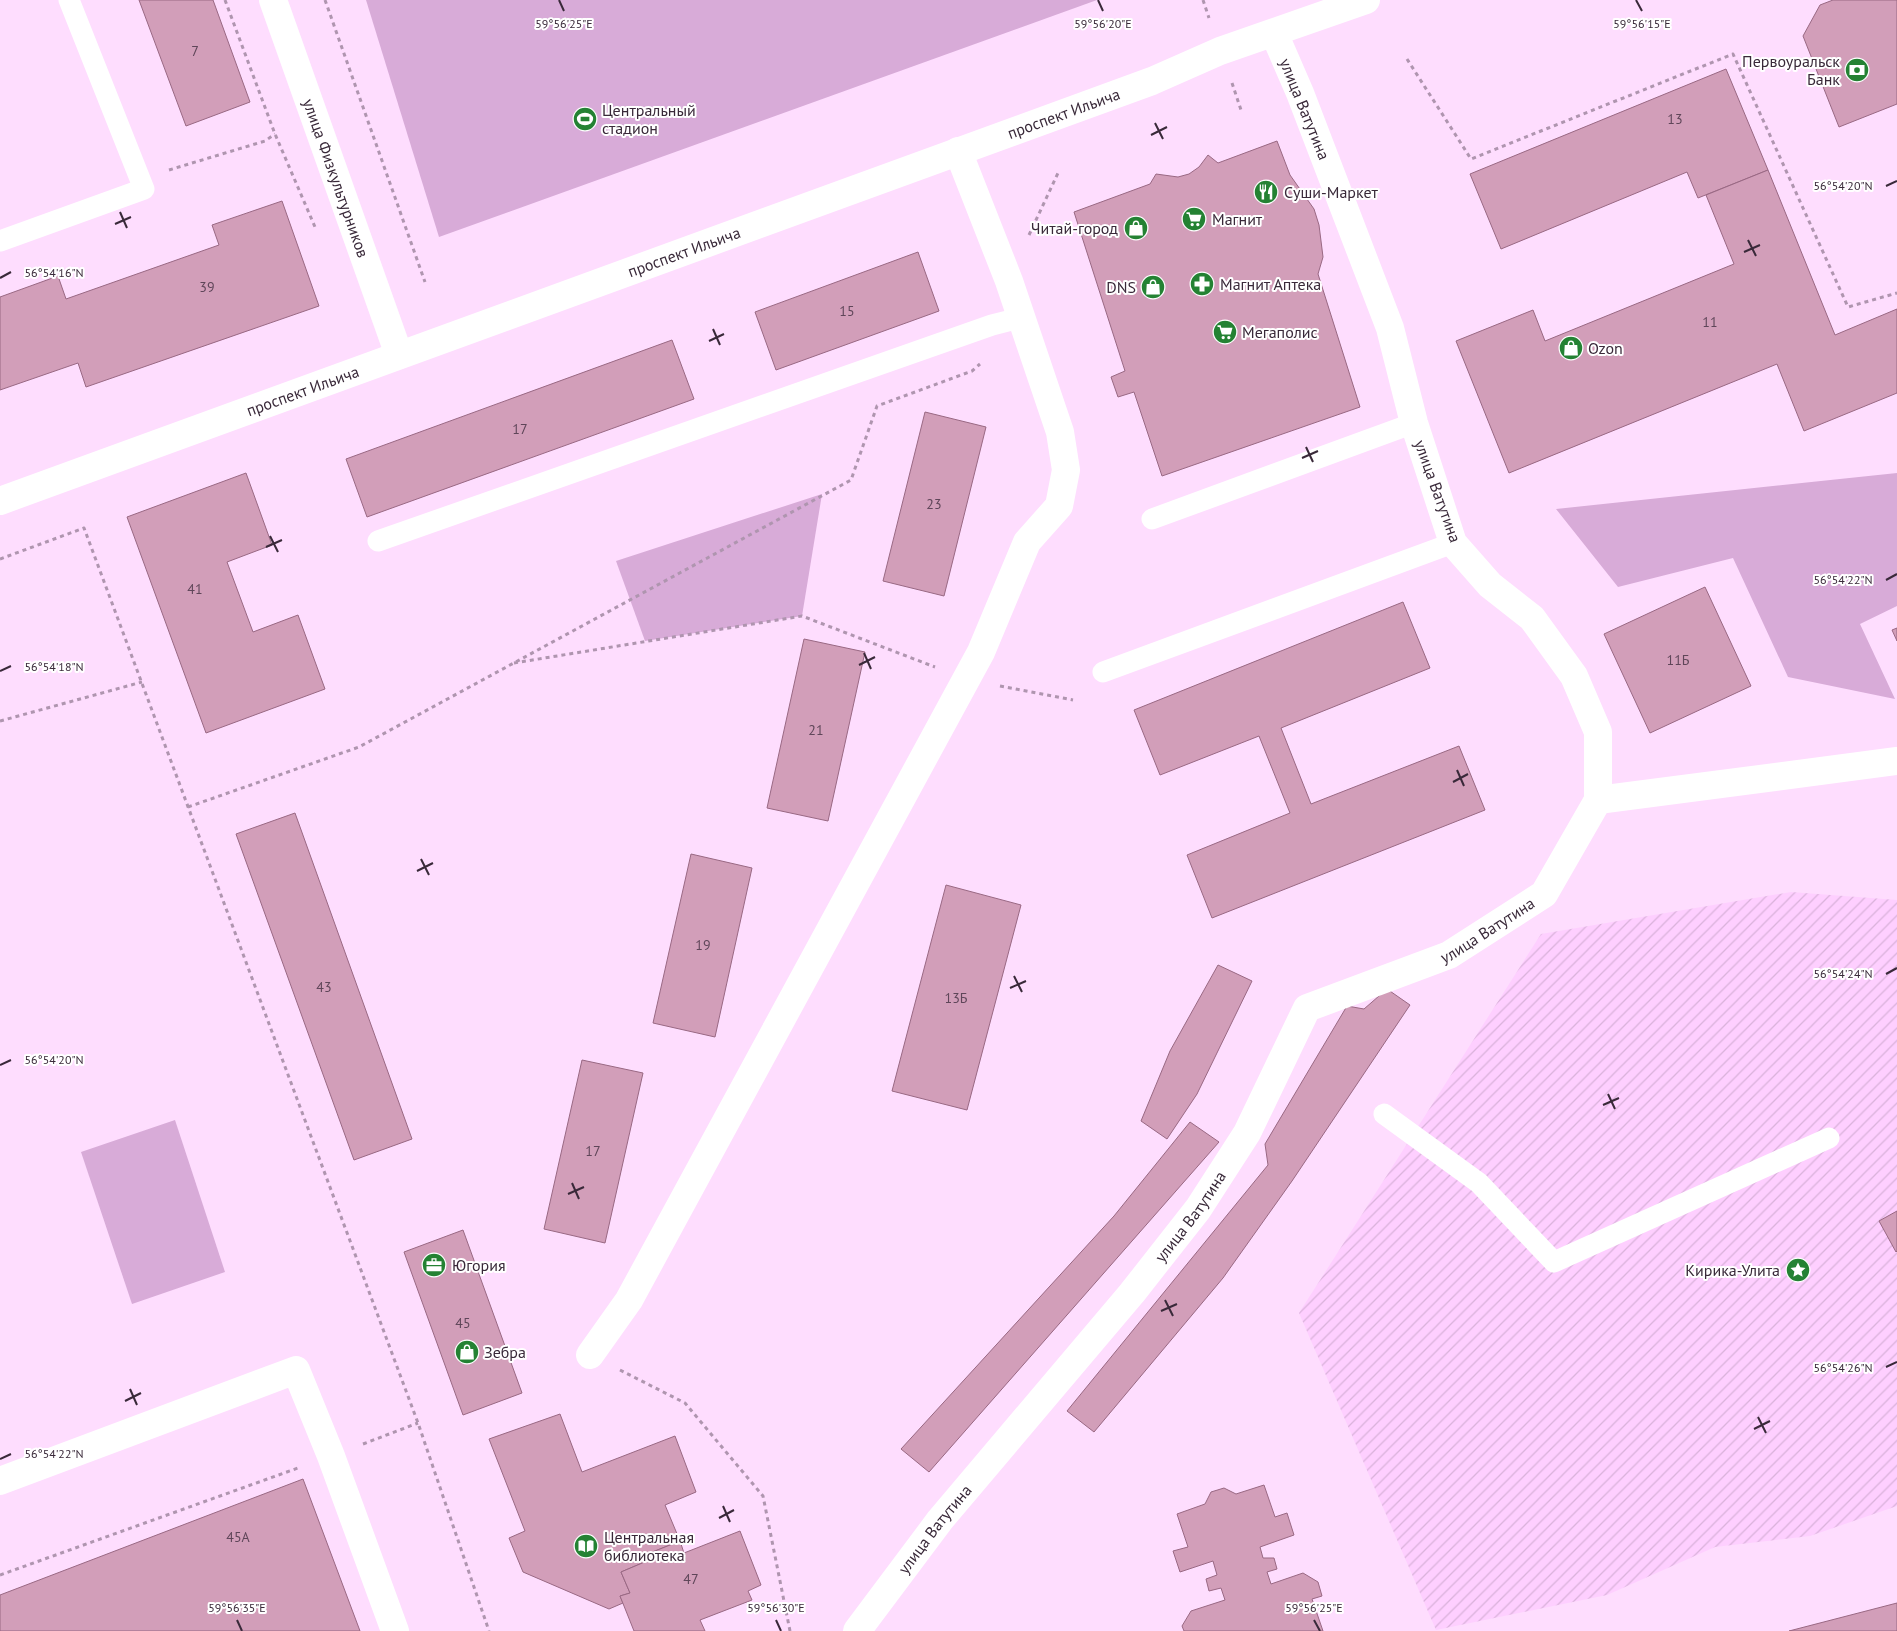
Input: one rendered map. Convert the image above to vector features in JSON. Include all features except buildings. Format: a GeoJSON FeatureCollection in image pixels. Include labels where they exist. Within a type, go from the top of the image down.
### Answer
{"type":"FeatureCollection","features":[{"type":"Feature","properties":{"kind":"street","name":"улица Физкультурников"},"geometry":{"type":"LineString","coordinates":[[273,0],[398,355]]}},
{"type":"Feature","properties":{"kind":"street","name":"проспект Ильича"},"geometry":{"type":"LineString","coordinates":[[0,502],[1152,81],[1220,52],[1366,0]]}},
{"type":"Feature","properties":{"kind":"street","name":"улица Ватутина"},"geometry":{"type":"LineString","coordinates":[[857,1631],[940,1520],[1132,1293],[1198,1209],[1247,1133],[1307,1008],[1449,955],[1544,894],[1598,800],[1598,732],[1574,676],[1532,618],[1490,585],[1453,543],[1414,423],[1390,328],[1300,93],[1274,33]]}},
{"type":"Feature","properties":{"kind":"street"},"geometry":{"type":"LineString","coordinates":[[590,1355],[629,1300],[981,652],[1027,542],[1059,506],[1066,470],[1060,432],[1009,281],[958,151]]}},
{"type":"Feature","properties":{"kind":"street"},"geometry":{"type":"LineString","coordinates":[[1598,800],[1897,761]]}},
{"type":"Feature","properties":{"kind":"street"},"geometry":{"type":"LineString","coordinates":[[0,1482],[296,1370],[331,1456],[395,1631]]}},
{"type":"Feature","properties":{"kind":"lane"},"geometry":{"type":"LineString","coordinates":[[0,241],[144,189],[69,0]]}},
{"type":"Feature","properties":{"kind":"lane"},"geometry":{"type":"LineString","coordinates":[[378,541],[992,325],[1020,318]]}},
{"type":"Feature","properties":{"kind":"lane"},"geometry":{"type":"LineString","coordinates":[[1152,519],[1414,423]]}},
{"type":"Feature","properties":{"kind":"lane"},"geometry":{"type":"LineString","coordinates":[[1103,672],[1453,543]]}},
{"type":"Feature","properties":{"kind":"lane"},"geometry":{"type":"LineString","coordinates":[[1384,1114],[1480,1183],[1554,1262],[1829,1138]]}},
{"type":"Feature","properties":{"kind":"path"},"geometry":{"type":"LineString","coordinates":[[225,0],[275,134],[316,231]]}},
{"type":"Feature","properties":{"kind":"path"},"geometry":{"type":"LineString","coordinates":[[325,0],[426,282]]}},
{"type":"Feature","properties":{"kind":"path"},"geometry":{"type":"LineString","coordinates":[[1407,59],[1471,159],[1733,54],[1848,308],[1897,293]]}},
{"type":"Feature","properties":{"kind":"path"},"geometry":{"type":"LineString","coordinates":[[140,178],[265,141],[275,134]]}},
{"type":"Feature","properties":{"kind":"path"},"geometry":{"type":"LineString","coordinates":[[1009,281],[1058,173]]}},
{"type":"Feature","properties":{"kind":"path"},"geometry":{"type":"LineString","coordinates":[[188,807],[359,747],[510,663],[851,480],[877,406],[972,371],[985,359],[992,325]]}},
{"type":"Feature","properties":{"kind":"path"},"geometry":{"type":"LineString","coordinates":[[0,559],[84,528],[418,1423],[489,1631]]}},
{"type":"Feature","properties":{"kind":"path"},"geometry":{"type":"LineString","coordinates":[[510,663],[802,616],[966,679],[1073,700]]}},
{"type":"Feature","properties":{"kind":"path"},"geometry":{"type":"LineString","coordinates":[[0,721],[142,682]]}},
{"type":"Feature","properties":{"kind":"path"},"geometry":{"type":"LineString","coordinates":[[590,1355],[685,1403],[763,1496],[790,1631]]}},
{"type":"Feature","properties":{"kind":"path"},"geometry":{"type":"LineString","coordinates":[[0,1575],[418,1423]]}},
{"type":"Feature","properties":{"kind":"shaded area","name":"Центральный стадион"},"geometry":{"type":"Polygon","coordinates":[[[366,0],[1097,0],[439,237],[366,0]]]}},
{"type":"Feature","properties":{"kind":"shaded area"},"geometry":{"type":"Polygon","coordinates":[[[1897,473],[1897,606],[1860,624],[1895,699],[1788,677],[1733,558],[1618,587],[1556,509],[1897,473]]]}},
{"type":"Feature","properties":{"kind":"shaded area"},"geometry":{"type":"Polygon","coordinates":[[[822,494],[802,616],[645,641],[616,561],[822,494]]]}},
{"type":"Feature","properties":{"kind":"shaded area"},"geometry":{"type":"Polygon","coordinates":[[[1791,892],[1897,900],[1897,1506],[1810,1536],[1715,1547],[1607,1595],[1436,1630],[1299,1313],[1541,934],[1791,892]]]}},
{"type":"Feature","properties":{"kind":"shaded area"},"geometry":{"type":"Polygon","coordinates":[[[175,1120],[225,1272],[132,1304],[81,1152],[175,1120]]]}},
{"type":"Feature","properties":{"kind":"place","name":"Первоуральск Банк"},"geometry":{"type":"Point","coordinates":[1857,70]}},
{"type":"Feature","properties":{"kind":"place","name":"Центральный стадион"},"geometry":{"type":"Point","coordinates":[585,119]}},
{"type":"Feature","properties":{"kind":"place","name":"Суши-Маркет"},"geometry":{"type":"Point","coordinates":[1266,192]}},
{"type":"Feature","properties":{"kind":"place","name":"Магнит"},"geometry":{"type":"Point","coordinates":[1194,219]}},
{"type":"Feature","properties":{"kind":"place","name":"Читай-город"},"geometry":{"type":"Point","coordinates":[1136,228]}},
{"type":"Feature","properties":{"kind":"place","name":"Магнит Аптека"},"geometry":{"type":"Point","coordinates":[1202,284]}},
{"type":"Feature","properties":{"kind":"place","name":"DNS"},"geometry":{"type":"Point","coordinates":[1153,287]}},
{"type":"Feature","properties":{"kind":"place","name":"Мегаполис"},"geometry":{"type":"Point","coordinates":[1225,332]}},
{"type":"Feature","properties":{"kind":"place","name":"Ozon"},"geometry":{"type":"Point","coordinates":[1571,348]}},
{"type":"Feature","properties":{"kind":"place","name":"Югория"},"geometry":{"type":"Point","coordinates":[434,1265]}},
{"type":"Feature","properties":{"kind":"place","name":"Кирика-Улита"},"geometry":{"type":"Point","coordinates":[1798,1270]}},
{"type":"Feature","properties":{"kind":"place","name":"Зебра"},"geometry":{"type":"Point","coordinates":[467,1352]}},
{"type":"Feature","properties":{"kind":"place","name":"Центральная библиотека"},"geometry":{"type":"Point","coordinates":[586,1546]}}]}
